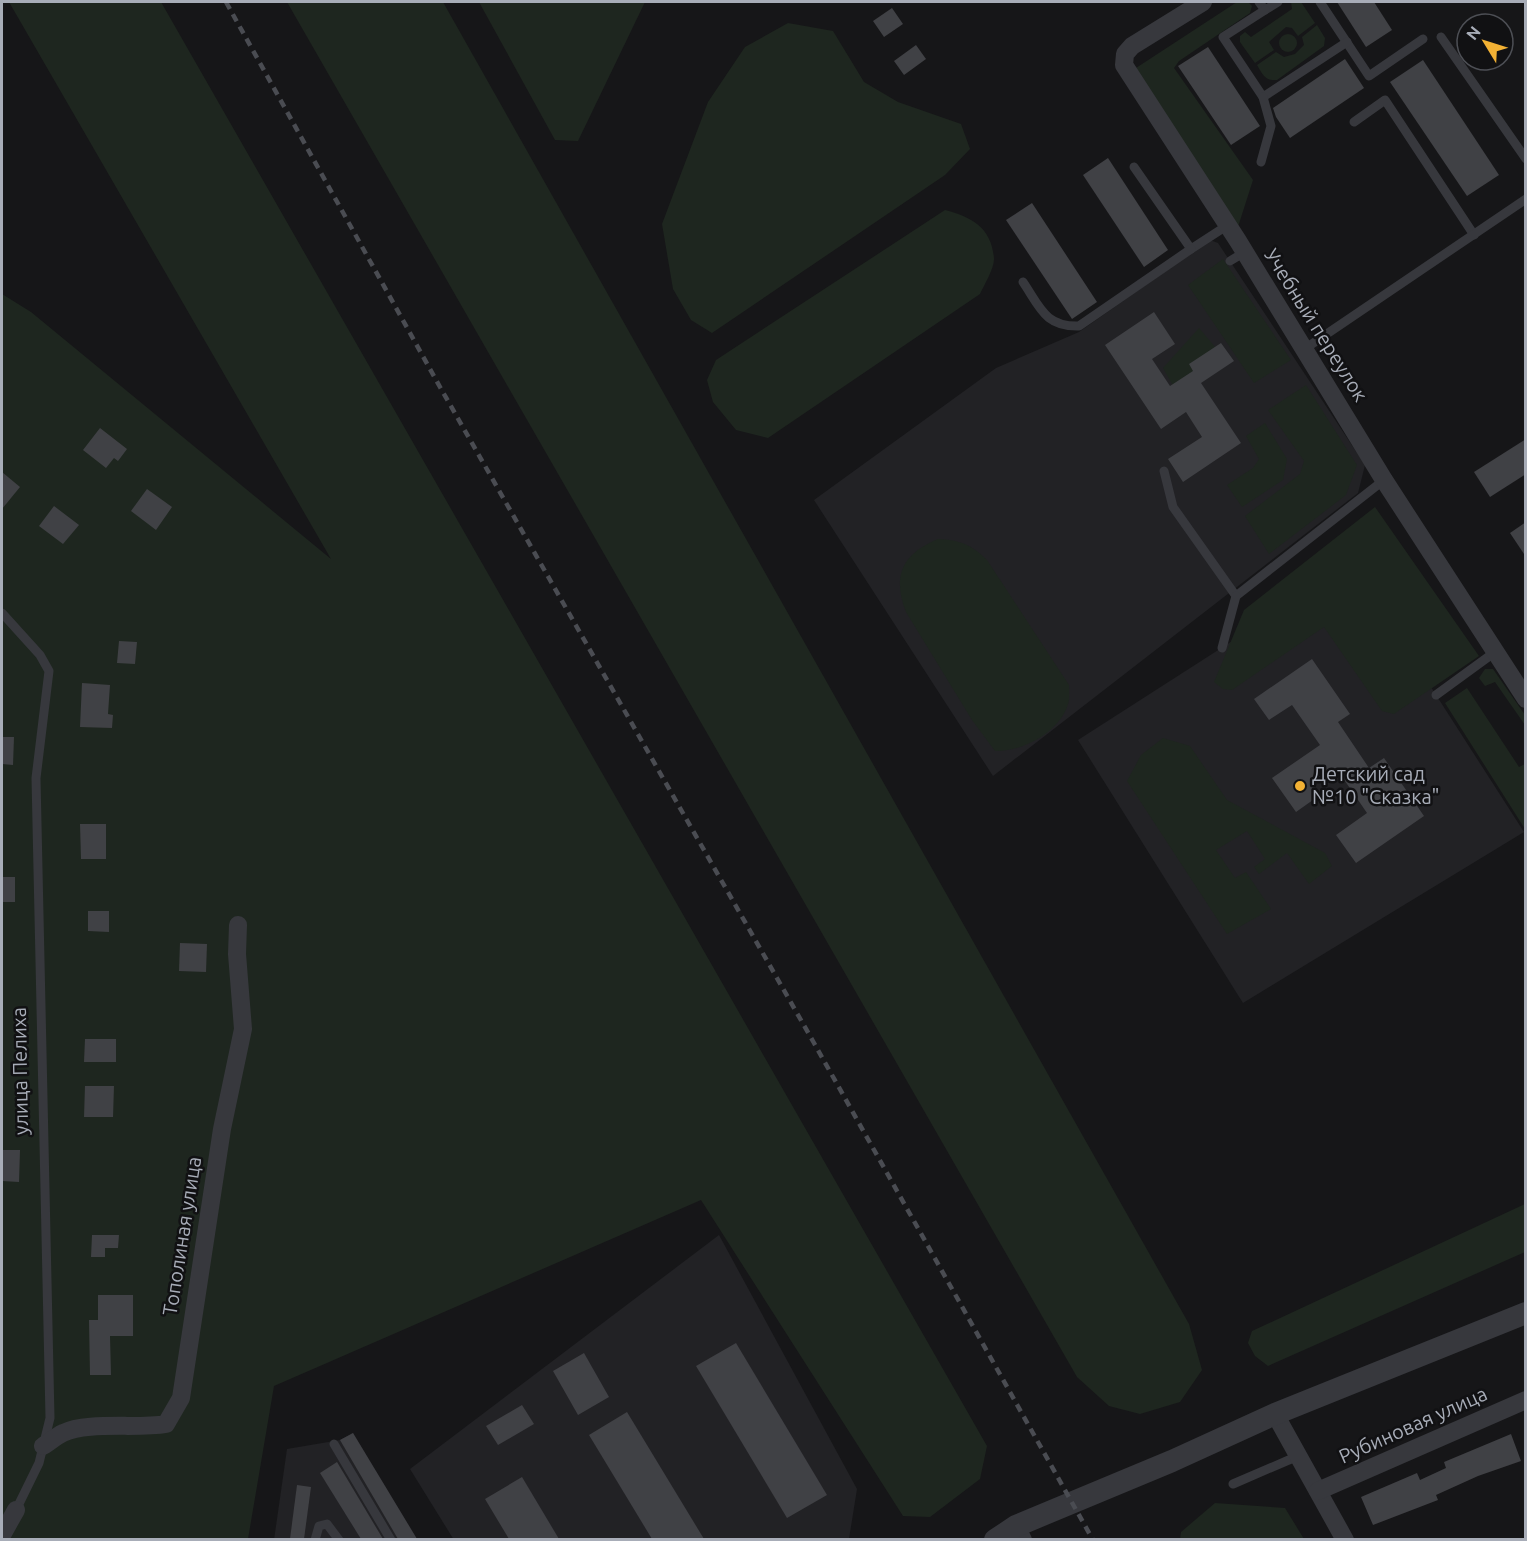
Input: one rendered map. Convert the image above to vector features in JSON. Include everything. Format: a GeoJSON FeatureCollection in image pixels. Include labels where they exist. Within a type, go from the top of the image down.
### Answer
{"type":"FeatureCollection","features":[{"type":"Feature","properties":{"kind":"street","name":"Учебный переулок"},"geometry":{"type":"LineString","coordinates":[[1203,2],[1132,46],[1125,54],[1124,65],[1228,225],[1238,257],[1306,348],[1384,480],[1526,699]]}},
{"type":"Feature","properties":{"kind":"street","name":"Тополиная улица"},"geometry":{"type":"LineString","coordinates":[[43,1446],[64,1432],[87,1427],[144,1428],[166,1424],[182,1398],[220,1140],[243,1029],[237,954],[238,925]]}},
{"type":"Feature","properties":{"kind":"street"},"geometry":{"type":"LineString","coordinates":[[995,1539],[1019,1532],[1275,1414],[1526,1312]]}},
{"type":"Feature","properties":{"kind":"street","name":"Рубиновая улица"},"geometry":{"type":"LineString","coordinates":[[1318,1491],[1526,1400]]}},
{"type":"Feature","properties":{"kind":"street"},"geometry":{"type":"LineString","coordinates":[[1275,1414],[1345,1539]]}},
{"type":"Feature","properties":{"kind":"street","name":"улица Пелиха"},"geometry":{"type":"LineString","coordinates":[[2,1535],[16,1510]]}},
{"type":"Feature","properties":{"kind":"lane"},"geometry":{"type":"LineString","coordinates":[[1259,2],[1265,10]]}},
{"type":"Feature","properties":{"kind":"lane"},"geometry":{"type":"LineString","coordinates":[[1261,162],[1271,126],[1263,98],[1223,37],[1278,2]]}},
{"type":"Feature","properties":{"kind":"lane"},"geometry":{"type":"LineString","coordinates":[[1320,2],[1369,76],[1423,39]]}},
{"type":"Feature","properties":{"kind":"lane"},"geometry":{"type":"LineString","coordinates":[[1441,37],[1526,159]]}},
{"type":"Feature","properties":{"kind":"lane"},"geometry":{"type":"LineString","coordinates":[[1263,98],[1347,42]]}},
{"type":"Feature","properties":{"kind":"lane"},"geometry":{"type":"LineString","coordinates":[[1354,122],[1385,100],[1474,235]]}},
{"type":"Feature","properties":{"kind":"lane"},"geometry":{"type":"LineString","coordinates":[[1134,167],[1191,249]]}},
{"type":"Feature","properties":{"kind":"lane"},"geometry":{"type":"LineString","coordinates":[[1306,348],[1526,199]]}},
{"type":"Feature","properties":{"kind":"lane"},"geometry":{"type":"LineString","coordinates":[[1023,282],[1047,318],[1061,327],[1079,326],[1228,225]]}},
{"type":"Feature","properties":{"kind":"lane"},"geometry":{"type":"LineString","coordinates":[[1164,471],[1173,507],[1236,596]]}},
{"type":"Feature","properties":{"kind":"lane"},"geometry":{"type":"LineString","coordinates":[[1222,648],[1236,596],[1384,480]]}},
{"type":"Feature","properties":{"kind":"lane","name":"улица Пелиха"},"geometry":{"type":"LineString","coordinates":[[2,613],[40,655],[49,671],[36,778],[50,1418],[39,1463],[16,1510]]}},
{"type":"Feature","properties":{"kind":"lane"},"geometry":{"type":"LineString","coordinates":[[1436,695],[1495,652]]}},
{"type":"Feature","properties":{"kind":"lane"},"geometry":{"type":"LineString","coordinates":[[334,1444],[391,1539]]}},
{"type":"Feature","properties":{"kind":"lane"},"geometry":{"type":"LineString","coordinates":[[1233,1484],[1298,1456]]}},
{"type":"Feature","properties":{"kind":"lane"},"geometry":{"type":"LineString","coordinates":[[315,1539],[319,1526],[327,1524],[339,1539]]}},
{"type":"Feature","properties":{"kind":"shaded area"},"geometry":{"type":"Polygon","coordinates":[[[9,2],[161,2],[987,1446],[980,1479],[930,1517],[903,1516],[701,1200],[274,1386],[248,1539],[2,1539],[2,294],[31,312],[331,559],[9,2]]]}},
{"type":"Feature","properties":{"kind":"shaded area"},"geometry":{"type":"Polygon","coordinates":[[[287,2],[443,2],[1189,1324],[1202,1370],[1180,1402],[1140,1414],[1109,1406],[1077,1377],[287,2]]]}},
{"type":"Feature","properties":{"kind":"shaded area"},"geometry":{"type":"Polygon","coordinates":[[[479,2],[645,2],[578,141],[555,140],[479,2]]]}},
{"type":"Feature","properties":{"kind":"shaded area"},"geometry":{"type":"Polygon","coordinates":[[[1237,2],[1248,2],[1252,6],[1250,13],[1179,61],[1174,68],[1253,180],[1237,230],[1136,68],[1237,2]]]}},
{"type":"Feature","properties":{"kind":"shaded area"},"geometry":{"type":"Polygon","coordinates":[[[1291,2],[1301,2],[1315,23],[1298,36],[1292,28],[1286,27],[1269,42],[1274,50],[1255,63],[1240,42],[1240,36],[1245,32],[1251,37],[1292,9],[1291,2]]]}},
{"type":"Feature","properties":{"kind":"shaded area"},"geometry":{"type":"Polygon","coordinates":[[[788,23],[833,31],[864,82],[898,102],[961,124],[970,149],[945,175],[712,333],[691,320],[673,289],[662,224],[708,102],[745,47],[788,23]]]}},
{"type":"Feature","properties":{"kind":"shaded area"},"geometry":{"type":"Polygon","coordinates":[[[1317,25],[1325,38],[1324,46],[1277,80],[1265,77],[1257,65],[1276,52],[1284,57],[1295,54],[1304,45],[1302,37],[1317,25]]]}},
{"type":"Feature","properties":{"kind":"shaded area"},"geometry":{"type":"Polygon","coordinates":[[[1288,34],[1294,37],[1297,43],[1294,49],[1288,52],[1282,49],[1279,43],[1282,37],[1288,34]]]}},
{"type":"Feature","properties":{"kind":"shaded area"},"geometry":{"type":"Polygon","coordinates":[[[945,210],[972,220],[989,239],[994,263],[980,294],[768,438],[736,430],[713,402],[707,380],[716,360],[945,210]]]}},
{"type":"Feature","properties":{"kind":"shaded area"},"geometry":{"type":"Polygon","coordinates":[[[1210,240],[1218,243],[1365,465],[1358,493],[993,776],[814,500],[996,368],[1079,332],[1210,240]]]}},
{"type":"Feature","properties":{"kind":"shaded area"},"geometry":{"type":"Polygon","coordinates":[[[1223,259],[1291,360],[1254,383],[1188,285],[1223,259]]]}},
{"type":"Feature","properties":{"kind":"shaded area"},"geometry":{"type":"Polygon","coordinates":[[[1199,328],[1222,355],[1176,391],[1163,368],[1199,328]]]}},
{"type":"Feature","properties":{"kind":"shaded area"},"geometry":{"type":"Polygon","coordinates":[[[1306,385],[1357,465],[1346,495],[1269,554],[1245,516],[1300,474],[1304,461],[1268,410],[1306,385]]]}},
{"type":"Feature","properties":{"kind":"shaded area"},"geometry":{"type":"Polygon","coordinates":[[[1265,423],[1287,459],[1283,480],[1242,507],[1227,485],[1253,468],[1259,459],[1246,436],[1265,423]]]}},
{"type":"Feature","properties":{"kind":"shaded area"},"geometry":{"type":"Polygon","coordinates":[[[1375,507],[1479,656],[1394,714],[1382,711],[1324,627],[1232,690],[1223,689],[1214,682],[1244,610],[1375,507]]]}},
{"type":"Feature","properties":{"kind":"shaded area"},"geometry":{"type":"Polygon","coordinates":[[[938,539],[965,544],[987,560],[1069,685],[1069,702],[1064,714],[1049,731],[1028,744],[995,751],[972,720],[906,612],[900,588],[903,568],[916,552],[938,539]]]}},
{"type":"Feature","properties":{"kind":"shaded area","name":"Детский сад №10 \"Сказка\""},"geometry":{"type":"Polygon","coordinates":[[[1352,564],[1524,832],[1243,1003],[1078,740],[1352,564]]]}},
{"type":"Feature","properties":{"kind":"shaded area"},"geometry":{"type":"Polygon","coordinates":[[[1485,669],[1493,669],[1525,715],[1525,725],[1495,682],[1485,686],[1479,678],[1485,669]]]}},
{"type":"Feature","properties":{"kind":"shaded area"},"geometry":{"type":"Polygon","coordinates":[[[1467,688],[1519,767],[1525,764],[1525,829],[1445,703],[1467,688]]]}},
{"type":"Feature","properties":{"kind":"shaded area"},"geometry":{"type":"Polygon","coordinates":[[[1163,738],[1190,746],[1227,800],[1325,853],[1332,866],[1309,884],[1287,853],[1259,874],[1254,867],[1265,859],[1247,831],[1216,850],[1235,878],[1246,872],[1271,909],[1227,934],[1127,781],[1141,755],[1163,738]]]}},
{"type":"Feature","properties":{"kind":"shaded area"},"geometry":{"type":"Polygon","coordinates":[[[1525,1204],[1525,1252],[1268,1366],[1255,1356],[1248,1343],[1252,1331],[1525,1204]]]}},
{"type":"Feature","properties":{"kind":"shaded area"},"geometry":{"type":"Polygon","coordinates":[[[719,1235],[857,1489],[849,1539],[454,1540],[410,1469],[719,1235]]]}},
{"type":"Feature","properties":{"kind":"shaded area"},"geometry":{"type":"Polygon","coordinates":[[[353,1433],[417,1539],[274,1540],[287,1449],[340,1440],[353,1433]]]}},
{"type":"Feature","properties":{"kind":"shaded area"},"geometry":{"type":"Polygon","coordinates":[[[1215,1503],[1285,1508],[1304,1539],[1180,1539],[1181,1532],[1215,1503]]]}},
{"type":"Feature","properties":{"kind":"building"},"geometry":{"type":"Polygon","coordinates":[[[1337,2],[1374,2],[1392,30],[1366,47],[1337,2]]]}},
{"type":"Feature","properties":{"kind":"building"},"geometry":{"type":"Polygon","coordinates":[[[892,8],[903,24],[884,37],[873,21],[892,8]]]}},
{"type":"Feature","properties":{"kind":"building"},"geometry":{"type":"Polygon","coordinates":[[[916,45],[926,59],[904,75],[894,61],[916,45]]]}},
{"type":"Feature","properties":{"kind":"building"},"geometry":{"type":"Polygon","coordinates":[[[1208,47],[1260,126],[1231,145],[1178,66],[1208,47]]]}},
{"type":"Feature","properties":{"kind":"building"},"geometry":{"type":"Polygon","coordinates":[[[1345,59],[1364,88],[1290,138],[1276,117],[1273,108],[1345,59]]]}},
{"type":"Feature","properties":{"kind":"building"},"geometry":{"type":"Polygon","coordinates":[[[1423,60],[1499,175],[1467,196],[1390,82],[1423,60]]]}},
{"type":"Feature","properties":{"kind":"building"},"geometry":{"type":"Polygon","coordinates":[[[1108,158],[1168,250],[1144,267],[1083,175],[1108,158]]]}},
{"type":"Feature","properties":{"kind":"building"},"geometry":{"type":"Polygon","coordinates":[[[1032,203],[1097,302],[1072,319],[1006,220],[1032,203]]]}},
{"type":"Feature","properties":{"kind":"building"},"geometry":{"type":"Polygon","coordinates":[[[1154,312],[1175,344],[1152,359],[1170,386],[1193,371],[1189,364],[1221,343],[1234,361],[1201,383],[1241,443],[1183,482],[1168,459],[1202,437],[1186,412],[1161,429],[1105,345],[1154,312]]]}},
{"type":"Feature","properties":{"kind":"building"},"geometry":{"type":"Polygon","coordinates":[[[100,428],[127,449],[118,461],[114,458],[106,468],[83,450],[100,428]]]}},
{"type":"Feature","properties":{"kind":"building"},"geometry":{"type":"Polygon","coordinates":[[[1526,439],[1526,474],[1490,497],[1474,472],[1526,439]]]}},
{"type":"Feature","properties":{"kind":"building"},"geometry":{"type":"Polygon","coordinates":[[[2,472],[20,487],[2,509],[2,472]]]}},
{"type":"Feature","properties":{"kind":"building"},"geometry":{"type":"Polygon","coordinates":[[[147,489],[172,507],[156,530],[131,511],[147,489]]]}},
{"type":"Feature","properties":{"kind":"building"},"geometry":{"type":"Polygon","coordinates":[[[54,506],[79,525],[63,544],[39,526],[54,506]]]}},
{"type":"Feature","properties":{"kind":"building"},"geometry":{"type":"Polygon","coordinates":[[[1526,522],[1526,557],[1510,533],[1526,522]]]}},
{"type":"Feature","properties":{"kind":"building"},"geometry":{"type":"Polygon","coordinates":[[[119,641],[137,642],[135,664],[117,663],[119,641]]]}},
{"type":"Feature","properties":{"kind":"building"},"geometry":{"type":"Polygon","coordinates":[[[1312,659],[1350,714],[1338,722],[1369,768],[1384,758],[1424,816],[1356,863],[1336,835],[1367,813],[1336,768],[1313,785],[1320,795],[1296,812],[1272,778],[1320,745],[1292,705],[1269,720],[1254,699],[1312,659]]]}},
{"type":"Feature","properties":{"kind":"building"},"geometry":{"type":"Polygon","coordinates":[[[82,683],[110,685],[108,714],[113,715],[112,728],[80,727],[82,683]]]}},
{"type":"Feature","properties":{"kind":"building"},"geometry":{"type":"Polygon","coordinates":[[[2,737],[14,737],[13,765],[2,764],[2,737]]]}},
{"type":"Feature","properties":{"kind":"building"},"geometry":{"type":"Polygon","coordinates":[[[80,824],[106,824],[106,859],[81,859],[80,824]]]}},
{"type":"Feature","properties":{"kind":"building"},"geometry":{"type":"Polygon","coordinates":[[[2,877],[15,877],[15,902],[2,902],[2,877]]]}},
{"type":"Feature","properties":{"kind":"building"},"geometry":{"type":"Polygon","coordinates":[[[88,911],[109,911],[109,932],[88,931],[88,911]]]}},
{"type":"Feature","properties":{"kind":"building"},"geometry":{"type":"Polygon","coordinates":[[[180,943],[207,944],[206,972],[179,971],[180,943]]]}},
{"type":"Feature","properties":{"kind":"building"},"geometry":{"type":"Polygon","coordinates":[[[85,1039],[116,1039],[116,1062],[84,1062],[85,1039]]]}},
{"type":"Feature","properties":{"kind":"building"},"geometry":{"type":"Polygon","coordinates":[[[85,1086],[114,1086],[113,1117],[84,1117],[85,1086]]]}},
{"type":"Feature","properties":{"kind":"building"},"geometry":{"type":"Polygon","coordinates":[[[2,1150],[20,1150],[19,1182],[2,1181],[2,1150]]]}},
{"type":"Feature","properties":{"kind":"building"},"geometry":{"type":"Polygon","coordinates":[[[92,1235],[119,1235],[118,1248],[105,1248],[105,1257],[91,1257],[92,1235]]]}},
{"type":"Feature","properties":{"kind":"building"},"geometry":{"type":"Polygon","coordinates":[[[98,1295],[133,1295],[133,1336],[110,1336],[111,1375],[90,1375],[89,1320],[98,1320],[98,1295]]]}},
{"type":"Feature","properties":{"kind":"building"},"geometry":{"type":"Polygon","coordinates":[[[736,1343],[827,1495],[787,1518],[696,1366],[736,1343]]]}},
{"type":"Feature","properties":{"kind":"building"},"geometry":{"type":"Polygon","coordinates":[[[584,1353],[609,1397],[578,1415],[553,1371],[584,1353]]]}},
{"type":"Feature","properties":{"kind":"building"},"geometry":{"type":"Polygon","coordinates":[[[522,1405],[534,1424],[498,1445],[486,1426],[522,1405]]]}},
{"type":"Feature","properties":{"kind":"building"},"geometry":{"type":"Polygon","coordinates":[[[627,1412],[704,1539],[652,1539],[589,1435],[627,1412]]]}},
{"type":"Feature","properties":{"kind":"building"},"geometry":{"type":"Polygon","coordinates":[[[353,1433],[417,1539],[398,1539],[340,1440],[353,1433]]]}},
{"type":"Feature","properties":{"kind":"building"},"geometry":{"type":"Polygon","coordinates":[[[1511,1434],[1521,1461],[1478,1476],[1436,1495],[1438,1500],[1373,1525],[1361,1497],[1417,1473],[1420,1480],[1446,1468],[1444,1462],[1511,1434]]]}},
{"type":"Feature","properties":{"kind":"building"},"geometry":{"type":"Polygon","coordinates":[[[337,1462],[383,1539],[361,1539],[320,1473],[337,1462]]]}},
{"type":"Feature","properties":{"kind":"building"},"geometry":{"type":"Polygon","coordinates":[[[522,1477],[559,1539],[509,1539],[485,1499],[522,1477]]]}},
{"type":"Feature","properties":{"kind":"building"},"geometry":{"type":"Polygon","coordinates":[[[297,1485],[311,1487],[304,1539],[290,1539],[297,1485]]]}},
{"type":"Feature","properties":{"kind":"railway"},"geometry":{"type":"LineString","coordinates":[[226,2],[440,387],[814,1043],[1093,1540]]}},
{"type":"Feature","properties":{"kind":"place","name":"Детский сад №10 \"Сказка\""},"geometry":{"type":"Point","coordinates":[1300,786]}}]}
